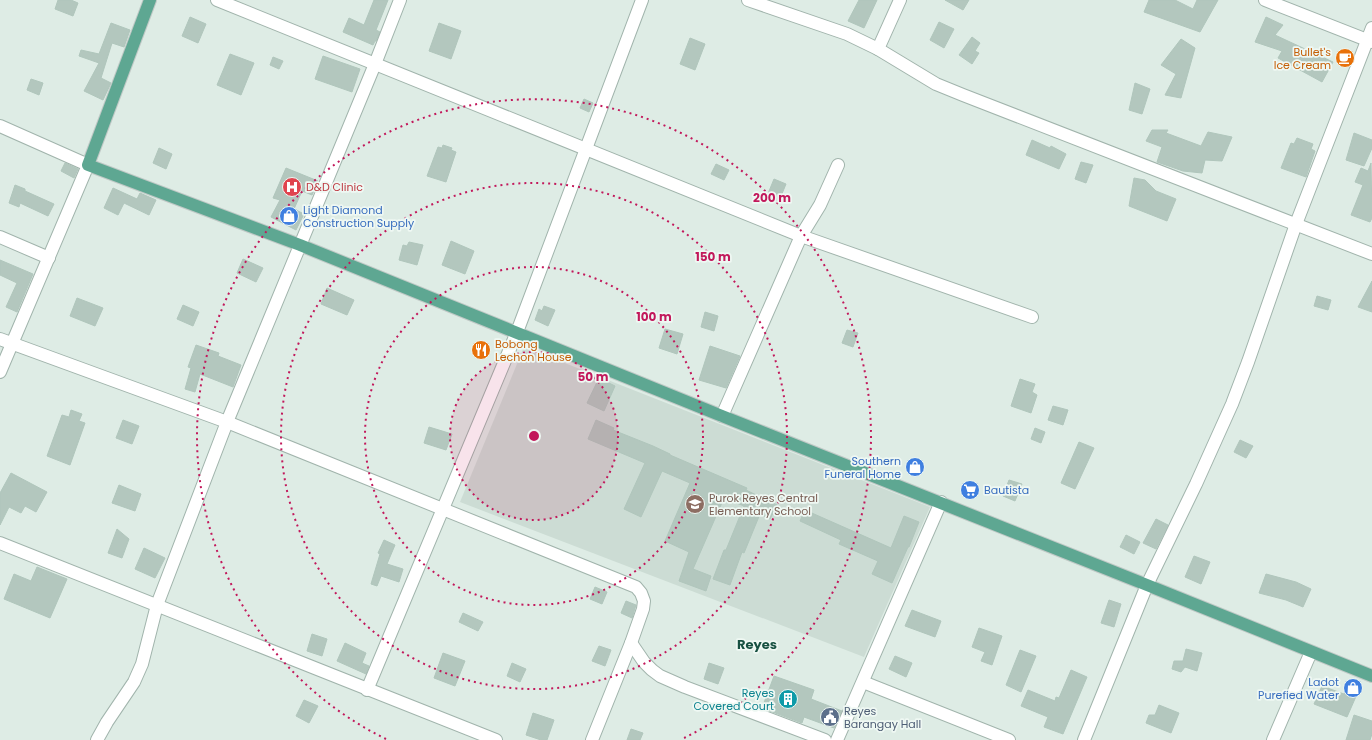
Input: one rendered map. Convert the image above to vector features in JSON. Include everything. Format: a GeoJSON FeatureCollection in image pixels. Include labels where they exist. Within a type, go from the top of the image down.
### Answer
{"type":"FeatureCollection","features":[{"type":"Feature","properties":{"kind":"main road"},"geometry":{"type":"LineString","coordinates":[[150,0],[88,165],[300,245],[722,416],[941,502],[1372,676]]}},
{"type":"Feature","properties":{"kind":"street"},"geometry":{"type":"LineString","coordinates":[[217,0],[801,236],[1032,317]]}},
{"type":"Feature","properties":{"kind":"street"},"geometry":{"type":"LineString","coordinates":[[97,740],[107,722],[134,682],[142,664],[157,605],[226,422],[375,64],[400,0]]}},
{"type":"Feature","properties":{"kind":"street"},"geometry":{"type":"LineString","coordinates":[[367,690],[517,332],[642,0]]}},
{"type":"Feature","properties":{"kind":"street"},"geometry":{"type":"LineString","coordinates":[[748,0],[847,34],[878,48],[936,84],[1372,254]]}},
{"type":"Feature","properties":{"kind":"street"},"geometry":{"type":"LineString","coordinates":[[878,48],[900,0]]}},
{"type":"Feature","properties":{"kind":"street"},"geometry":{"type":"LineString","coordinates":[[1265,0],[1370,41]]}},
{"type":"Feature","properties":{"kind":"street"},"geometry":{"type":"LineString","coordinates":[[1084,740],[1147,585],[1196,484],[1232,404],[1296,224],[1370,41],[1372,28]]}},
{"type":"Feature","properties":{"kind":"street"},"geometry":{"type":"LineString","coordinates":[[0,126],[88,165],[49,258],[6,341],[0,372]]}},
{"type":"Feature","properties":{"kind":"street"},"geometry":{"type":"LineString","coordinates":[[722,416],[801,236],[820,205],[838,165]]}},
{"type":"Feature","properties":{"kind":"street"},"geometry":{"type":"LineString","coordinates":[[0,237],[49,258]]}},
{"type":"Feature","properties":{"kind":"street"},"geometry":{"type":"LineString","coordinates":[[6,341],[226,422],[636,587],[641,593],[644,601],[643,609],[592,740]]}},
{"type":"Feature","properties":{"kind":"street"},"geometry":{"type":"LineString","coordinates":[[837,740],[941,502]]}},
{"type":"Feature","properties":{"kind":"street"},"geometry":{"type":"LineString","coordinates":[[0,543],[496,740]]}},
{"type":"Feature","properties":{"kind":"street"},"geometry":{"type":"LineString","coordinates":[[631,643],[644,662],[660,676],[692,690],[825,740]]}},
{"type":"Feature","properties":{"kind":"street"},"geometry":{"type":"LineString","coordinates":[[1273,740],[1311,652]]}},
{"type":"Feature","properties":{"kind":"street"},"geometry":{"type":"LineString","coordinates":[[863,682],[1009,740]]}},
{"type":"Feature","properties":{"kind":"shaded area","name":"Purok Reyes Central Elementary School"},"geometry":{"type":"Polygon","coordinates":[[[524,347],[930,507],[864,657],[460,502],[524,347]]]}},
{"type":"Feature","properties":{"kind":"building"},"geometry":{"type":"Polygon","coordinates":[[[58,0],[71,0],[78,3],[73,16],[55,9],[58,0]]]}},
{"type":"Feature","properties":{"kind":"building"},"geometry":{"type":"Polygon","coordinates":[[[374,0],[388,0],[376,30],[380,32],[373,45],[343,32],[349,18],[364,25],[374,0]]]}},
{"type":"Feature","properties":{"kind":"building"},"geometry":{"type":"Polygon","coordinates":[[[859,0],[877,0],[864,28],[848,21],[859,0]]]}},
{"type":"Feature","properties":{"kind":"building"},"geometry":{"type":"Polygon","coordinates":[[[945,0],[969,0],[963,10],[945,0]]]}},
{"type":"Feature","properties":{"kind":"building"},"geometry":{"type":"Polygon","coordinates":[[[1149,0],[1175,0],[1193,9],[1197,0],[1218,0],[1200,32],[1144,12],[1149,0]]]}},
{"type":"Feature","properties":{"kind":"building"},"geometry":{"type":"Polygon","coordinates":[[[190,17],[206,24],[198,43],[182,36],[190,17]]]}},
{"type":"Feature","properties":{"kind":"building"},"geometry":{"type":"Polygon","coordinates":[[[1266,17],[1283,25],[1275,35],[1333,62],[1322,82],[1278,58],[1282,51],[1255,42],[1266,17]]]}},
{"type":"Feature","properties":{"kind":"building"},"geometry":{"type":"Polygon","coordinates":[[[939,22],[954,29],[944,48],[930,40],[939,22]]]}},
{"type":"Feature","properties":{"kind":"building"},"geometry":{"type":"Polygon","coordinates":[[[111,23],[130,30],[124,47],[112,43],[101,78],[111,83],[103,100],[84,91],[99,63],[79,56],[81,50],[99,54],[111,23]]]}},
{"type":"Feature","properties":{"kind":"building"},"geometry":{"type":"Polygon","coordinates":[[[439,23],[461,31],[451,59],[429,51],[439,23]]]}},
{"type":"Feature","properties":{"kind":"building"},"geometry":{"type":"Polygon","coordinates":[[[972,37],[980,43],[975,51],[979,53],[972,64],[959,55],[972,37]]]}},
{"type":"Feature","properties":{"kind":"building"},"geometry":{"type":"Polygon","coordinates":[[[690,38],[705,44],[695,70],[680,64],[690,38]]]}},
{"type":"Feature","properties":{"kind":"building"},"geometry":{"type":"Polygon","coordinates":[[[1181,39],[1195,48],[1181,98],[1165,95],[1176,74],[1161,65],[1181,39]]]}},
{"type":"Feature","properties":{"kind":"building"},"geometry":{"type":"Polygon","coordinates":[[[230,54],[254,63],[241,95],[217,85],[230,54]]]}},
{"type":"Feature","properties":{"kind":"building"},"geometry":{"type":"Polygon","coordinates":[[[323,56],[360,69],[352,92],[315,79],[323,56]]]}},
{"type":"Feature","properties":{"kind":"building"},"geometry":{"type":"Polygon","coordinates":[[[273,57],[283,61],[279,69],[270,65],[273,57]]]}},
{"type":"Feature","properties":{"kind":"building"},"geometry":{"type":"Polygon","coordinates":[[[31,79],[43,83],[39,95],[27,90],[31,79]]]}},
{"type":"Feature","properties":{"kind":"building"},"geometry":{"type":"Polygon","coordinates":[[[1135,83],[1150,89],[1142,114],[1129,110],[1135,83]]]}},
{"type":"Feature","properties":{"kind":"building"},"geometry":{"type":"Polygon","coordinates":[[[584,99],[593,103],[589,112],[580,108],[584,99]]]}},
{"type":"Feature","properties":{"kind":"building"},"geometry":{"type":"Polygon","coordinates":[[[1152,130],[1168,130],[1166,133],[1201,146],[1208,132],[1232,137],[1222,161],[1205,160],[1202,173],[1183,171],[1157,162],[1162,147],[1146,141],[1152,130]]]}},
{"type":"Feature","properties":{"kind":"building"},"geometry":{"type":"Polygon","coordinates":[[[1354,133],[1372,140],[1372,148],[1364,166],[1346,160],[1354,133]]]}},
{"type":"Feature","properties":{"kind":"building"},"geometry":{"type":"Polygon","coordinates":[[[1297,138],[1313,144],[1311,149],[1315,151],[1306,177],[1281,168],[1291,143],[1294,144],[1297,138]]]}},
{"type":"Feature","properties":{"kind":"building"},"geometry":{"type":"Polygon","coordinates":[[[1032,140],[1050,148],[1051,146],[1066,154],[1059,169],[1026,155],[1032,140]]]}},
{"type":"Feature","properties":{"kind":"building"},"geometry":{"type":"Polygon","coordinates":[[[443,145],[452,148],[451,150],[456,152],[446,182],[427,176],[438,147],[442,148],[443,145]]]}},
{"type":"Feature","properties":{"kind":"building"},"geometry":{"type":"Polygon","coordinates":[[[159,148],[172,154],[166,169],[153,163],[159,148]]]}},
{"type":"Feature","properties":{"kind":"building"},"geometry":{"type":"Polygon","coordinates":[[[1081,162],[1093,165],[1086,183],[1075,179],[1081,162]]]}},
{"type":"Feature","properties":{"kind":"building"},"geometry":{"type":"Polygon","coordinates":[[[65,163],[78,169],[74,178],[61,171],[65,163]]]}},
{"type":"Feature","properties":{"kind":"building"},"geometry":{"type":"Polygon","coordinates":[[[1371,163],[1372,218],[1370,222],[1351,215],[1363,185],[1355,182],[1361,168],[1368,171],[1371,163]]]}},
{"type":"Feature","properties":{"kind":"building"},"geometry":{"type":"Polygon","coordinates":[[[716,164],[729,170],[724,180],[711,174],[716,164]]]}},
{"type":"Feature","properties":{"kind":"building"},"geometry":{"type":"Polygon","coordinates":[[[286,168],[318,181],[312,195],[302,191],[294,209],[304,214],[296,230],[271,217],[280,200],[273,198],[286,168]]]}},
{"type":"Feature","properties":{"kind":"building"},"geometry":{"type":"Polygon","coordinates":[[[1134,178],[1145,180],[1156,191],[1176,199],[1167,221],[1129,206],[1134,178]]]}},
{"type":"Feature","properties":{"kind":"building"},"geometry":{"type":"Polygon","coordinates":[[[774,179],[786,184],[779,201],[767,196],[774,179]]]}},
{"type":"Feature","properties":{"kind":"building"},"geometry":{"type":"Polygon","coordinates":[[[15,185],[54,204],[48,216],[20,203],[19,207],[9,203],[15,185]]]}},
{"type":"Feature","properties":{"kind":"building"},"geometry":{"type":"Polygon","coordinates":[[[113,188],[137,199],[140,193],[156,200],[149,215],[124,203],[118,215],[104,208],[113,188]]]}},
{"type":"Feature","properties":{"kind":"building"},"geometry":{"type":"Polygon","coordinates":[[[451,241],[474,251],[465,274],[442,265],[451,241]]]}},
{"type":"Feature","properties":{"kind":"building"},"geometry":{"type":"Polygon","coordinates":[[[409,242],[423,245],[417,265],[399,260],[403,245],[407,246],[409,242]]]}},
{"type":"Feature","properties":{"kind":"building"},"geometry":{"type":"Polygon","coordinates":[[[243,259],[263,268],[256,282],[237,273],[243,259]]]}},
{"type":"Feature","properties":{"kind":"building"},"geometry":{"type":"Polygon","coordinates":[[[0,260],[33,274],[17,312],[6,307],[17,283],[0,275],[0,260]]]}},
{"type":"Feature","properties":{"kind":"building"},"geometry":{"type":"Polygon","coordinates":[[[1372,281],[1372,312],[1358,307],[1372,281]]]}},
{"type":"Feature","properties":{"kind":"building"},"geometry":{"type":"Polygon","coordinates":[[[327,288],[354,300],[347,315],[321,304],[327,288]]]}},
{"type":"Feature","properties":{"kind":"building"},"geometry":{"type":"Polygon","coordinates":[[[1317,296],[1331,300],[1328,310],[1314,306],[1317,296]]]}},
{"type":"Feature","properties":{"kind":"building"},"geometry":{"type":"Polygon","coordinates":[[[77,298],[103,308],[95,326],[70,316],[77,298]]]}},
{"type":"Feature","properties":{"kind":"building"},"geometry":{"type":"Polygon","coordinates":[[[183,305],[199,312],[193,326],[177,319],[183,305]]]}},
{"type":"Feature","properties":{"kind":"building"},"geometry":{"type":"Polygon","coordinates":[[[544,306],[555,310],[548,326],[535,320],[539,309],[542,311],[544,306]]]}},
{"type":"Feature","properties":{"kind":"building"},"geometry":{"type":"Polygon","coordinates":[[[705,312],[718,316],[714,331],[701,327],[705,312]]]}},
{"type":"Feature","properties":{"kind":"building"},"geometry":{"type":"Polygon","coordinates":[[[665,329],[683,334],[677,354],[659,348],[665,329]]]}},
{"type":"Feature","properties":{"kind":"building"},"geometry":{"type":"Polygon","coordinates":[[[847,330],[858,333],[853,347],[842,343],[847,330]]]}},
{"type":"Feature","properties":{"kind":"building"},"geometry":{"type":"Polygon","coordinates":[[[196,345],[219,353],[218,356],[241,365],[233,387],[200,374],[195,392],[185,389],[191,368],[188,367],[196,345]]]}},
{"type":"Feature","properties":{"kind":"building"},"geometry":{"type":"Polygon","coordinates":[[[710,346],[740,356],[726,388],[699,380],[710,346]]]}},
{"type":"Feature","properties":{"kind":"building"},"geometry":{"type":"Polygon","coordinates":[[[599,378],[615,386],[604,411],[587,403],[599,378]]]}},
{"type":"Feature","properties":{"kind":"building"},"geometry":{"type":"Polygon","coordinates":[[[1020,379],[1035,384],[1032,392],[1037,395],[1031,413],[1011,406],[1020,379]]]}},
{"type":"Feature","properties":{"kind":"building"},"geometry":{"type":"Polygon","coordinates":[[[1053,406],[1068,410],[1063,425],[1048,420],[1053,406]]]}},
{"type":"Feature","properties":{"kind":"building"},"geometry":{"type":"Polygon","coordinates":[[[71,410],[82,414],[79,421],[85,423],[70,465],[47,456],[62,415],[69,417],[71,410]]]}},
{"type":"Feature","properties":{"kind":"building"},"geometry":{"type":"Polygon","coordinates":[[[123,420],[139,426],[132,444],[116,438],[123,420]]]}},
{"type":"Feature","properties":{"kind":"building"},"geometry":{"type":"Polygon","coordinates":[[[596,420],[614,428],[613,430],[653,446],[670,455],[747,488],[746,490],[777,505],[770,519],[760,514],[744,553],[742,552],[730,585],[713,579],[724,550],[726,550],[744,506],[724,498],[693,569],[711,576],[706,591],[679,581],[689,552],[665,541],[690,483],[662,471],[641,517],[624,509],[645,463],[588,439],[596,420]]]}},
{"type":"Feature","properties":{"kind":"building"},"geometry":{"type":"Polygon","coordinates":[[[429,427],[452,434],[446,450],[424,443],[429,427]]]}},
{"type":"Feature","properties":{"kind":"building"},"geometry":{"type":"Polygon","coordinates":[[[1035,428],[1045,432],[1041,443],[1031,439],[1035,428]]]}},
{"type":"Feature","properties":{"kind":"building"},"geometry":{"type":"Polygon","coordinates":[[[1240,440],[1253,446],[1246,458],[1234,452],[1240,440]]]}},
{"type":"Feature","properties":{"kind":"building"},"geometry":{"type":"Polygon","coordinates":[[[1079,442],[1094,448],[1075,489],[1061,483],[1079,442]]]}},
{"type":"Feature","properties":{"kind":"building"},"geometry":{"type":"Polygon","coordinates":[[[11,473],[47,492],[36,512],[25,506],[21,513],[9,507],[0,525],[0,493],[11,473]]]}},
{"type":"Feature","properties":{"kind":"building"},"geometry":{"type":"Polygon","coordinates":[[[1009,480],[1022,484],[1015,501],[1003,496],[1009,480]]]}},
{"type":"Feature","properties":{"kind":"building"},"geometry":{"type":"Polygon","coordinates":[[[119,485],[141,494],[135,511],[112,503],[119,485]]]}},
{"type":"Feature","properties":{"kind":"building"},"geometry":{"type":"Polygon","coordinates":[[[805,510],[891,548],[904,516],[919,522],[892,583],[872,574],[878,561],[839,544],[841,540],[800,521],[805,510]]]}},
{"type":"Feature","properties":{"kind":"building"},"geometry":{"type":"Polygon","coordinates":[[[1156,519],[1168,525],[1156,549],[1143,543],[1156,519]]]}},
{"type":"Feature","properties":{"kind":"building"},"geometry":{"type":"Polygon","coordinates":[[[117,529],[129,539],[122,558],[108,553],[117,529]]]}},
{"type":"Feature","properties":{"kind":"building"},"geometry":{"type":"Polygon","coordinates":[[[1126,535],[1140,542],[1134,554],[1120,547],[1126,535]]]}},
{"type":"Feature","properties":{"kind":"building"},"geometry":{"type":"Polygon","coordinates":[[[384,540],[395,545],[387,564],[403,569],[399,582],[381,576],[377,586],[371,584],[380,554],[378,553],[384,540]]]}},
{"type":"Feature","properties":{"kind":"building"},"geometry":{"type":"Polygon","coordinates":[[[144,548],[165,558],[155,578],[135,569],[144,548]]]}},
{"type":"Feature","properties":{"kind":"building"},"geometry":{"type":"Polygon","coordinates":[[[1194,556],[1210,562],[1201,584],[1185,577],[1194,556]]]}},
{"type":"Feature","properties":{"kind":"building"},"geometry":{"type":"Polygon","coordinates":[[[37,567],[67,579],[50,618],[4,599],[14,574],[31,581],[37,567]]]}},
{"type":"Feature","properties":{"kind":"building"},"geometry":{"type":"Polygon","coordinates":[[[1266,574],[1296,582],[1311,589],[1303,607],[1286,600],[1259,593],[1266,574]]]}},
{"type":"Feature","properties":{"kind":"building"},"geometry":{"type":"Polygon","coordinates":[[[595,587],[607,592],[602,604],[590,599],[595,587]]]}},
{"type":"Feature","properties":{"kind":"building"},"geometry":{"type":"Polygon","coordinates":[[[1109,600],[1121,604],[1114,627],[1101,623],[1109,600]]]}},
{"type":"Feature","properties":{"kind":"building"},"geometry":{"type":"Polygon","coordinates":[[[626,601],[636,605],[632,618],[621,613],[626,601]]]}},
{"type":"Feature","properties":{"kind":"building"},"geometry":{"type":"Polygon","coordinates":[[[912,610],[941,621],[935,637],[905,626],[912,610]]]}},
{"type":"Feature","properties":{"kind":"building"},"geometry":{"type":"Polygon","coordinates":[[[463,613],[483,622],[478,631],[459,622],[463,613]]]}},
{"type":"Feature","properties":{"kind":"building"},"geometry":{"type":"Polygon","coordinates":[[[979,628],[1002,636],[992,665],[981,661],[985,652],[972,647],[979,628]]]}},
{"type":"Feature","properties":{"kind":"building"},"geometry":{"type":"Polygon","coordinates":[[[312,634],[327,639],[322,656],[307,651],[312,634]]]}},
{"type":"Feature","properties":{"kind":"building"},"geometry":{"type":"Polygon","coordinates":[[[345,643],[366,653],[362,663],[369,666],[366,674],[337,661],[345,643]]]}},
{"type":"Feature","properties":{"kind":"building"},"geometry":{"type":"Polygon","coordinates":[[[599,646],[611,650],[605,666],[592,661],[599,646]]]}},
{"type":"Feature","properties":{"kind":"building"},"geometry":{"type":"Polygon","coordinates":[[[1186,649],[1202,653],[1197,671],[1185,667],[1181,672],[1172,669],[1174,661],[1183,661],[1186,649]]]}},
{"type":"Feature","properties":{"kind":"building"},"geometry":{"type":"Polygon","coordinates":[[[1020,650],[1036,656],[1021,692],[1006,685],[1020,650]]]}},
{"type":"Feature","properties":{"kind":"building"},"geometry":{"type":"Polygon","coordinates":[[[443,653],[465,661],[455,686],[434,678],[443,653]]]}},
{"type":"Feature","properties":{"kind":"building"},"geometry":{"type":"Polygon","coordinates":[[[895,656],[912,663],[906,677],[889,669],[895,656]]]}},
{"type":"Feature","properties":{"kind":"building"},"geometry":{"type":"Polygon","coordinates":[[[512,663],[526,669],[520,682],[507,676],[512,663]]]}},
{"type":"Feature","properties":{"kind":"building"},"geometry":{"type":"Polygon","coordinates":[[[709,663],[724,668],[718,684],[704,679],[709,663]]]}},
{"type":"Feature","properties":{"kind":"building"},"geometry":{"type":"Polygon","coordinates":[[[1071,670],[1087,677],[1063,734],[1044,727],[1048,717],[1021,706],[1028,690],[1055,701],[1056,697],[1059,698],[1071,670]]]}},
{"type":"Feature","properties":{"kind":"building","name":"Reyes Covered Court"},"geometry":{"type":"Polygon","coordinates":[[[774,676],[814,690],[811,699],[842,711],[834,728],[804,717],[802,723],[762,708],[774,676]]]}},
{"type":"Feature","properties":{"kind":"building"},"geometry":{"type":"Polygon","coordinates":[[[1350,681],[1361,685],[1347,717],[1314,704],[1322,686],[1344,694],[1350,681]]]}},
{"type":"Feature","properties":{"kind":"building"},"geometry":{"type":"Polygon","coordinates":[[[304,700],[318,706],[309,723],[296,716],[304,700]]]}},
{"type":"Feature","properties":{"kind":"building"},"geometry":{"type":"Polygon","coordinates":[[[1159,705],[1179,713],[1171,733],[1146,723],[1149,715],[1155,715],[1159,705]]]}},
{"type":"Feature","properties":{"kind":"building"},"geometry":{"type":"Polygon","coordinates":[[[533,713],[554,720],[547,740],[541,740],[526,735],[533,713]]]}},
{"type":"Feature","properties":{"kind":"building"},"geometry":{"type":"Polygon","coordinates":[[[1354,715],[1372,721],[1372,734],[1370,740],[1346,740],[1354,715]]]}},
{"type":"Feature","properties":{"kind":"building"},"geometry":{"type":"Polygon","coordinates":[[[631,729],[643,733],[640,740],[627,740],[631,729]]]}},
{"type":"Feature","properties":{"kind":"place","name":"Bullet's Ice Cream"},"geometry":{"type":"Point","coordinates":[1345,58]}},
{"type":"Feature","properties":{"kind":"place","name":"D&D Clinic"},"geometry":{"type":"Point","coordinates":[292,187]}},
{"type":"Feature","properties":{"kind":"place","name":"Light Diamond Construction Supply"},"geometry":{"type":"Point","coordinates":[289,216]}},
{"type":"Feature","properties":{"kind":"place","name":"Bobong Lechon House"},"geometry":{"type":"Point","coordinates":[481,350]}},
{"type":"Feature","properties":{"kind":"place","name":"Southern Funeral Home"},"geometry":{"type":"Point","coordinates":[915,467]}},
{"type":"Feature","properties":{"kind":"place","name":"Bautista"},"geometry":{"type":"Point","coordinates":[970,490]}},
{"type":"Feature","properties":{"kind":"place","name":"Purok Reyes Central Elementary School"},"geometry":{"type":"Point","coordinates":[695,504]}},
{"type":"Feature","properties":{"kind":"place","name":"Ladot Purefied Water"},"geometry":{"type":"Point","coordinates":[1353,688]}},
{"type":"Feature","properties":{"kind":"place","name":"Reyes Covered Court"},"geometry":{"type":"Point","coordinates":[788,699]}},
{"type":"Feature","properties":{"kind":"place","name":"Reyes Barangay Hall"},"geometry":{"type":"Point","coordinates":[830,717]}},
{"type":"Feature","properties":{"kind":"district","name":"Reyes"},"geometry":{"type":"Point","coordinates":[757,644]}}]}
